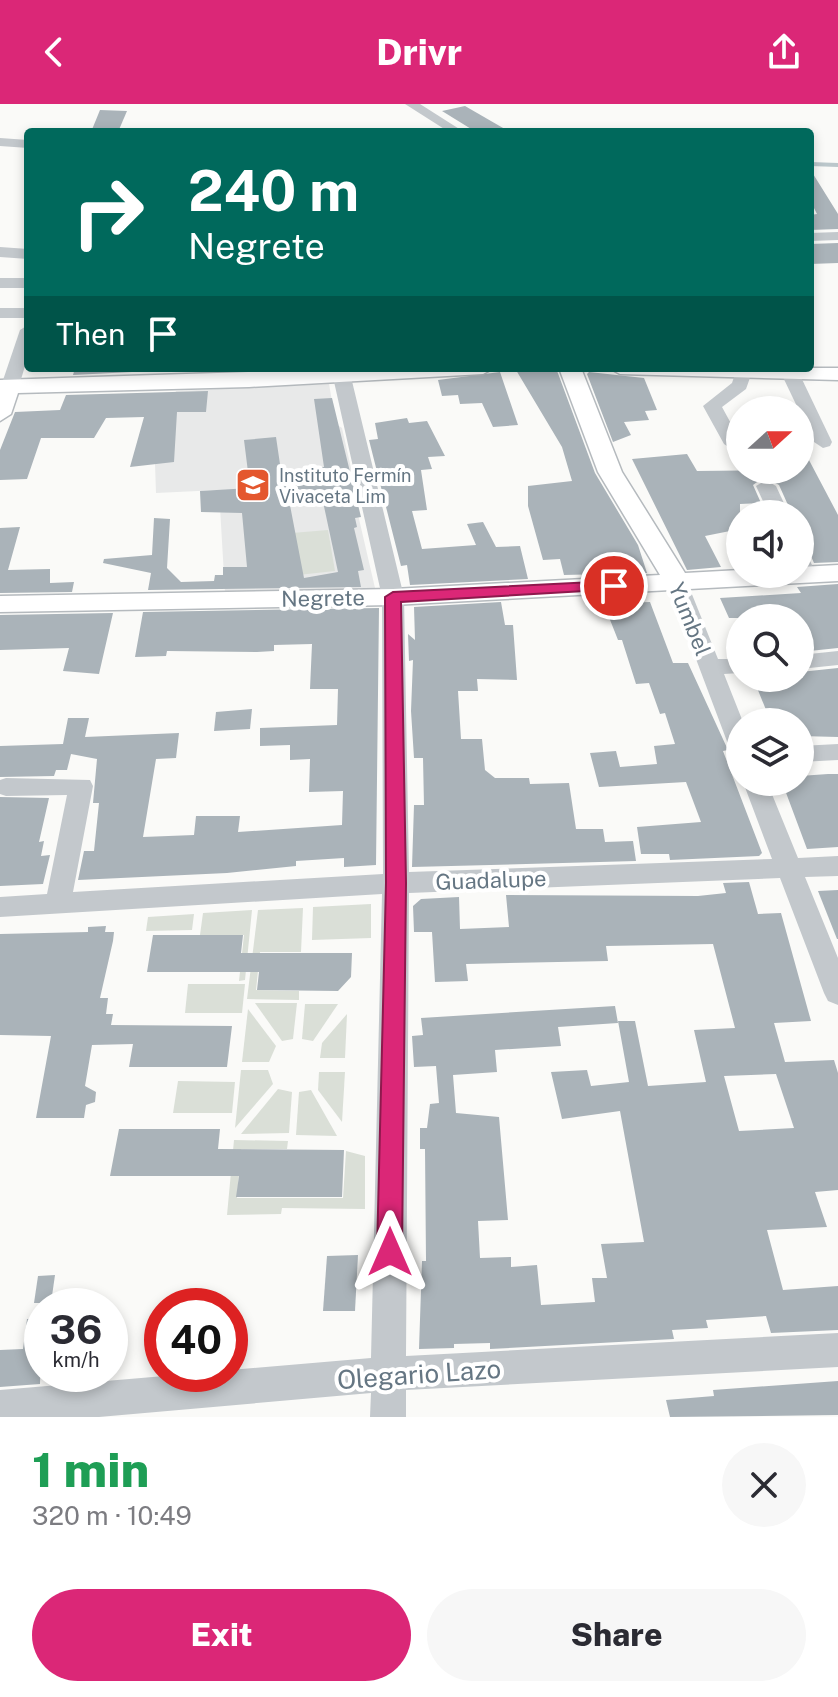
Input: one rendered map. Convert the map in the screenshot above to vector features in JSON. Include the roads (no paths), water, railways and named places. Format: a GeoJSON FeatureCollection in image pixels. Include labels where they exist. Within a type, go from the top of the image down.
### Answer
{"type":"FeatureCollection","features":[{"type":"Feature","properties":{"kind":"main road"},"geometry":{"type":"LineString","coordinates":[[0,414],[5,386],[420,372]]}},
{"type":"Feature","properties":{"kind":"main road","name":"Yumbel"},"geometry":{"type":"LineString","coordinates":[[572,372],[610,472],[677,582]]}},
{"type":"Feature","properties":{"kind":"main road"},"geometry":{"type":"LineString","coordinates":[[743,372],[838,374]]}},
{"type":"Feature","properties":{"kind":"main road","name":"Negrete"},"geometry":{"type":"LineString","coordinates":[[814,569],[838,573]]}},
{"type":"Feature","properties":{"kind":"main road","name":"Negrete"},"geometry":{"type":"LineString","coordinates":[[0,604],[393,597],[677,582],[726,576]]}},
{"type":"Feature","properties":{"kind":"street"},"geometry":{"type":"LineString","coordinates":[[415,106],[441,104]]}},
{"type":"Feature","properties":{"kind":"street"},"geometry":{"type":"LineString","coordinates":[[415,106],[451,128]]}},
{"type":"Feature","properties":{"kind":"street"},"geometry":{"type":"LineString","coordinates":[[0,142],[24,144]]}},
{"type":"Feature","properties":{"kind":"street"},"geometry":{"type":"LineString","coordinates":[[814,237],[838,236]]}},
{"type":"Feature","properties":{"kind":"street"},"geometry":{"type":"LineString","coordinates":[[0,252],[24,254]]}},
{"type":"Feature","properties":{"kind":"street"},"geometry":{"type":"LineString","coordinates":[[0,283],[24,283]]}},
{"type":"Feature","properties":{"kind":"street"},"geometry":{"type":"LineString","coordinates":[[0,313],[24,313]]}},
{"type":"Feature","properties":{"kind":"street"},"geometry":{"type":"LineString","coordinates":[[0,344],[24,338]]}},
{"type":"Feature","properties":{"kind":"street"},"geometry":{"type":"LineString","coordinates":[[5,386],[24,342]]}},
{"type":"Feature","properties":{"kind":"street"},"geometry":{"type":"LineString","coordinates":[[726,431],[712,406],[740,385],[743,372]]}},
{"type":"Feature","properties":{"kind":"street"},"geometry":{"type":"LineString","coordinates":[[790,373],[823,442]]}},
{"type":"Feature","properties":{"kind":"street"},"geometry":{"type":"LineString","coordinates":[[342,377],[393,597],[396,883],[388,1417]]}},
{"type":"Feature","properties":{"kind":"street"},"geometry":{"type":"LineString","coordinates":[[766,486],[772,500]]}},
{"type":"Feature","properties":{"kind":"street","name":"Yumbel"},"geometry":{"type":"LineString","coordinates":[[677,582],[726,708]]}},
{"type":"Feature","properties":{"kind":"street"},"geometry":{"type":"LineString","coordinates":[[814,661],[838,658]]}},
{"type":"Feature","properties":{"kind":"street"},"geometry":{"type":"LineString","coordinates":[[710,667],[726,666]]}},
{"type":"Feature","properties":{"kind":"street"},"geometry":{"type":"LineString","coordinates":[[814,753],[838,752]]}},
{"type":"Feature","properties":{"kind":"street"},"geometry":{"type":"LineString","coordinates":[[6,787],[81,786],[58,903]]}},
{"type":"Feature","properties":{"kind":"street"},"geometry":{"type":"LineString","coordinates":[[760,796],[838,993]]}},
{"type":"Feature","properties":{"kind":"street","name":"Guadalupe"},"geometry":{"type":"LineString","coordinates":[[0,907],[396,883],[838,866]]}},
{"type":"Feature","properties":{"kind":"street","name":"Olegario Lazo"},"geometry":{"type":"LineString","coordinates":[[0,1408],[389,1374],[838,1350]]}},
{"type":"Feature","properties":{"kind":"waterway"},"geometry":{"type":"LineString","coordinates":[[814,164],[838,165]]}},
{"type":"Feature","properties":{"kind":"place","name":"Instituto Fermín Vivaceta Lim"},"geometry":{"type":"Point","coordinates":[253,485]}}]}
